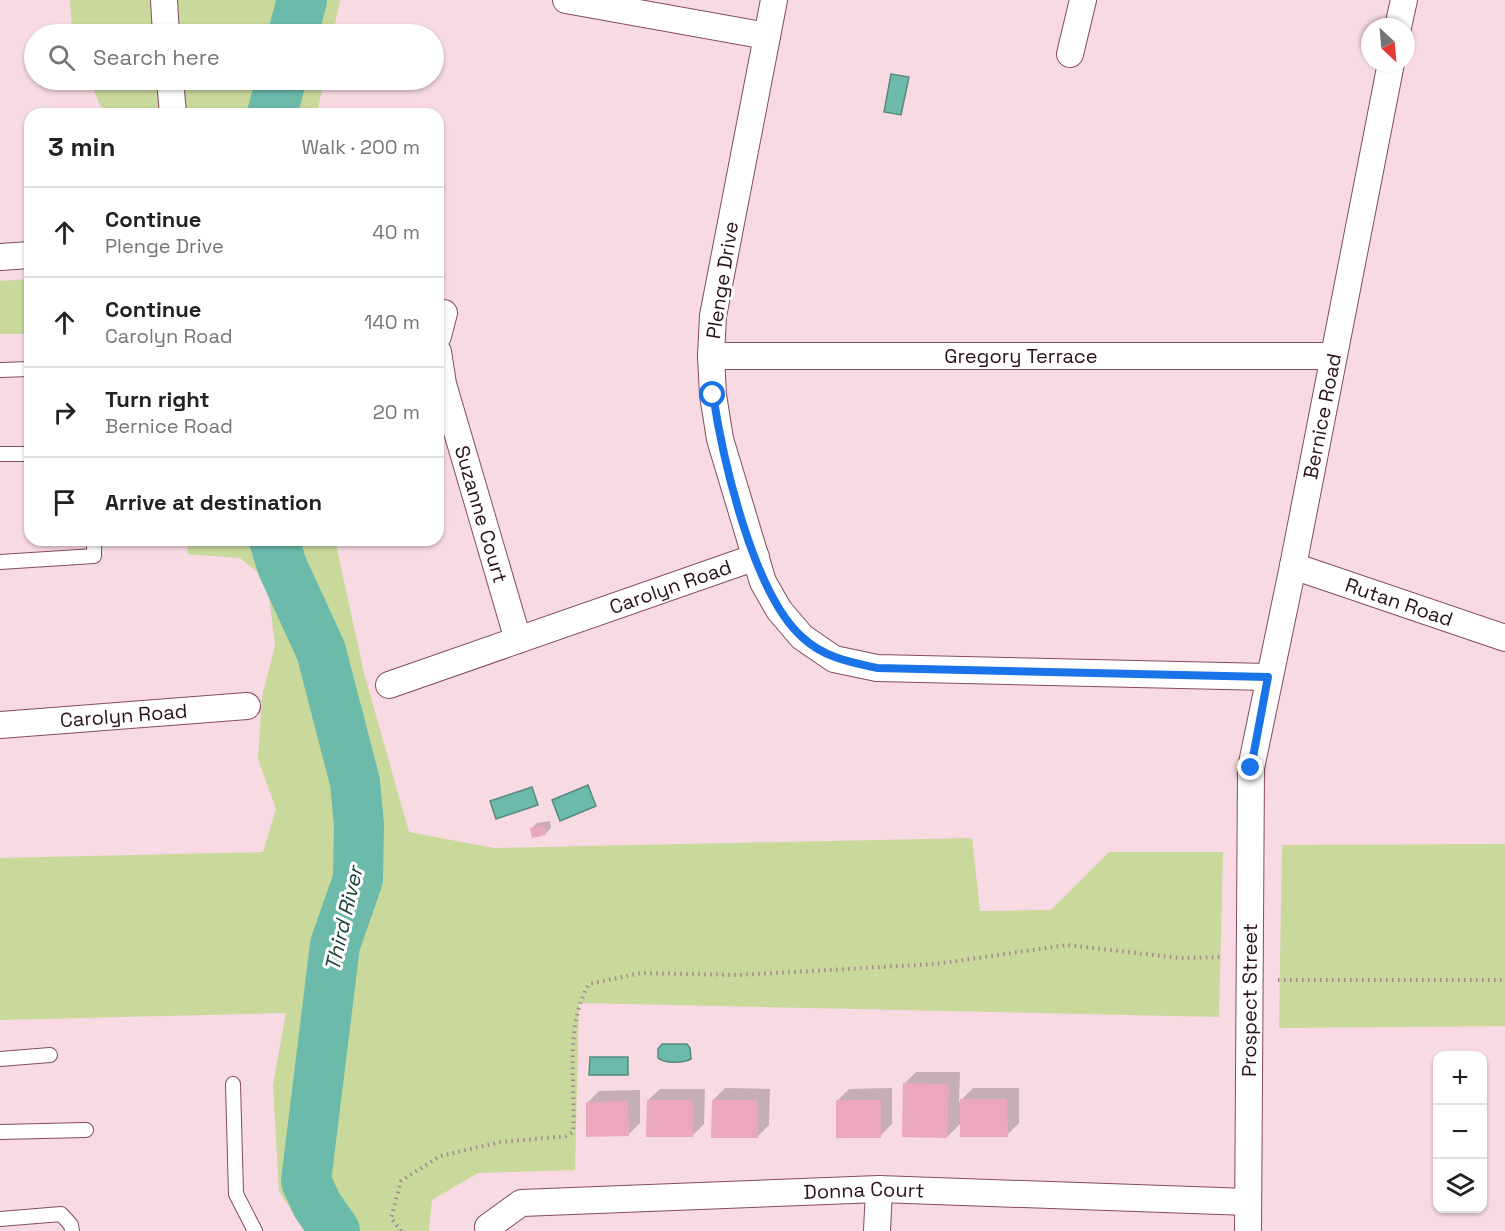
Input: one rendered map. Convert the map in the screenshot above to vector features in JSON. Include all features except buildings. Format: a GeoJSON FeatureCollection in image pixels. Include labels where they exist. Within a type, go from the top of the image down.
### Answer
{"type":"FeatureCollection","features":[{"type":"Feature","properties":{"kind":"street"},"geometry":{"type":"LineString","coordinates":[[164,0],[165,24]]}},
{"type":"Feature","properties":{"kind":"street"},"geometry":{"type":"LineString","coordinates":[[566,0],[767,36]]}},
{"type":"Feature","properties":{"kind":"street","name":"Plenge Drive"},"geometry":{"type":"LineString","coordinates":[[756,557],[720,439],[713,395],[711,356],[713,316],[774,0]]}},
{"type":"Feature","properties":{"kind":"street"},"geometry":{"type":"LineString","coordinates":[[1070,54],[1083,0]]}},
{"type":"Feature","properties":{"kind":"street"},"geometry":{"type":"LineString","coordinates":[[1400,18],[1404,0]]}},
{"type":"Feature","properties":{"kind":"street","name":"Bernice Road"},"geometry":{"type":"LineString","coordinates":[[1251,768],[1268,677],[1293,566],[1389,72]]}},
{"type":"Feature","properties":{"kind":"street"},"geometry":{"type":"LineString","coordinates":[[171,90],[172,108]]}},
{"type":"Feature","properties":{"kind":"street"},"geometry":{"type":"LineString","coordinates":[[0,257],[24,255]]}},
{"type":"Feature","properties":{"kind":"street","name":"Gregory Terrace"},"geometry":{"type":"LineString","coordinates":[[711,356],[1333,356]]}},
{"type":"Feature","properties":{"kind":"street","name":"Suzanne Court"},"geometry":{"type":"LineString","coordinates":[[444,391],[518,640]]}},
{"type":"Feature","properties":{"kind":"street","name":"Carolyn Road"},"geometry":{"type":"LineString","coordinates":[[389,686],[756,557],[763,582],[779,610],[802,637],[834,658],[877,668],[1268,677]]}},
{"type":"Feature","properties":{"kind":"street","name":"Rutan Road"},"geometry":{"type":"LineString","coordinates":[[1293,566],[1505,638]]}},
{"type":"Feature","properties":{"kind":"street","name":"Carolyn Road"},"geometry":{"type":"LineString","coordinates":[[0,725],[247,706]]}},
{"type":"Feature","properties":{"kind":"street","name":"Prospect Street"},"geometry":{"type":"LineString","coordinates":[[1248,1231],[1251,768]]}},
{"type":"Feature","properties":{"kind":"street"},"geometry":{"type":"LineString","coordinates":[[878,1231],[879,1189]]}},
{"type":"Feature","properties":{"kind":"street","name":"Donna Court"},"geometry":{"type":"LineString","coordinates":[[488,1227],[521,1203],[879,1189],[1248,1202]]}},
{"type":"Feature","properties":{"kind":"lane"},"geometry":{"type":"LineString","coordinates":[[0,370],[24,369]]}},
{"type":"Feature","properties":{"kind":"lane"},"geometry":{"type":"LineString","coordinates":[[0,454],[24,454]]}},
{"type":"Feature","properties":{"kind":"lane"},"geometry":{"type":"LineString","coordinates":[[0,562],[94,556],[93,546]]}},
{"type":"Feature","properties":{"kind":"lane"},"geometry":{"type":"LineString","coordinates":[[0,1059],[50,1056]]}},
{"type":"Feature","properties":{"kind":"lane"},"geometry":{"type":"LineString","coordinates":[[233,1083],[236,1194],[255,1231]]}},
{"type":"Feature","properties":{"kind":"lane"},"geometry":{"type":"LineString","coordinates":[[0,1132],[86,1130]]}},
{"type":"Feature","properties":{"kind":"lane"},"geometry":{"type":"LineString","coordinates":[[0,1219],[61,1214],[71,1226],[72,1231]]}},
{"type":"Feature","properties":{"kind":"path"},"geometry":{"type":"LineString","coordinates":[[401,1231],[391,1218],[401,1181],[440,1156],[501,1142],[566,1136],[573,1132],[575,1023],[578,1003],[589,984],[642,973],[739,975],[936,964],[1067,945],[1180,958],[1220,957]]}},
{"type":"Feature","properties":{"kind":"path"},"geometry":{"type":"LineString","coordinates":[[1278,980],[1505,980]]}},
{"type":"Feature","properties":{"kind":"shaded area"},"geometry":{"type":"Polygon","coordinates":[[[70,0],[340,0],[335,24],[71,24],[70,0]]]}},
{"type":"Feature","properties":{"kind":"shaded area"},"geometry":{"type":"Polygon","coordinates":[[[891,74],[909,77],[901,115],[884,112],[891,74]]]}},
{"type":"Feature","properties":{"kind":"shaded area"},"geometry":{"type":"Polygon","coordinates":[[[93,90],[322,90],[318,108],[103,108],[93,90]]]}},
{"type":"Feature","properties":{"kind":"shaded area"},"geometry":{"type":"Polygon","coordinates":[[[24,279],[24,334],[0,334],[0,281],[24,279]]]}},
{"type":"Feature","properties":{"kind":"shaded area"},"geometry":{"type":"Polygon","coordinates":[[[187,546],[336,546],[364,673],[409,832],[494,848],[972,838],[980,911],[1051,910],[1109,852],[1223,852],[1219,1017],[579,1003],[575,1170],[478,1173],[432,1200],[429,1231],[304,1231],[279,1191],[273,1085],[286,1013],[0,1020],[0,858],[263,852],[276,809],[258,759],[262,696],[275,645],[267,580],[240,558],[188,554],[187,546]]]}},
{"type":"Feature","properties":{"kind":"shaded area"},"geometry":{"type":"Polygon","coordinates":[[[588,785],[596,806],[560,821],[552,800],[588,785]]]}},
{"type":"Feature","properties":{"kind":"shaded area"},"geometry":{"type":"Polygon","coordinates":[[[532,787],[538,805],[496,819],[490,801],[532,787]]]}},
{"type":"Feature","properties":{"kind":"shaded area"},"geometry":{"type":"Polygon","coordinates":[[[1505,844],[1505,1026],[1279,1028],[1282,845],[1505,844]]]}},
{"type":"Feature","properties":{"kind":"shaded area"},"geometry":{"type":"Polygon","coordinates":[[[662,1044],[687,1044],[690,1048],[691,1059],[674,1062],[661,1060],[658,1058],[658,1049],[662,1044]]]}},
{"type":"Feature","properties":{"kind":"shaded area"},"geometry":{"type":"Polygon","coordinates":[[[590,1057],[628,1057],[628,1075],[589,1075],[590,1057]]]}},
{"type":"Feature","properties":{"kind":"waterway","name":"Third River"},"geometry":{"type":"LineString","coordinates":[[296,24],[302,0]]}},
{"type":"Feature","properties":{"kind":"waterway","name":"Third River"},"geometry":{"type":"LineString","coordinates":[[274,108],[278,90]]}},
{"type":"Feature","properties":{"kind":"waterway","name":"Third River"},"geometry":{"type":"LineString","coordinates":[[276,546],[282,566],[321,651],[355,782],[359,825],[358,879],[335,945],[306,1181],[317,1205],[335,1231]]}},
{"type":"Feature","properties":{"kind":"route"},"geometry":{"type":"LineString","coordinates":[[713,395],[728,471],[763,582],[779,610],[802,637],[834,658],[877,668],[1268,677],[1251,768]]}}]}
